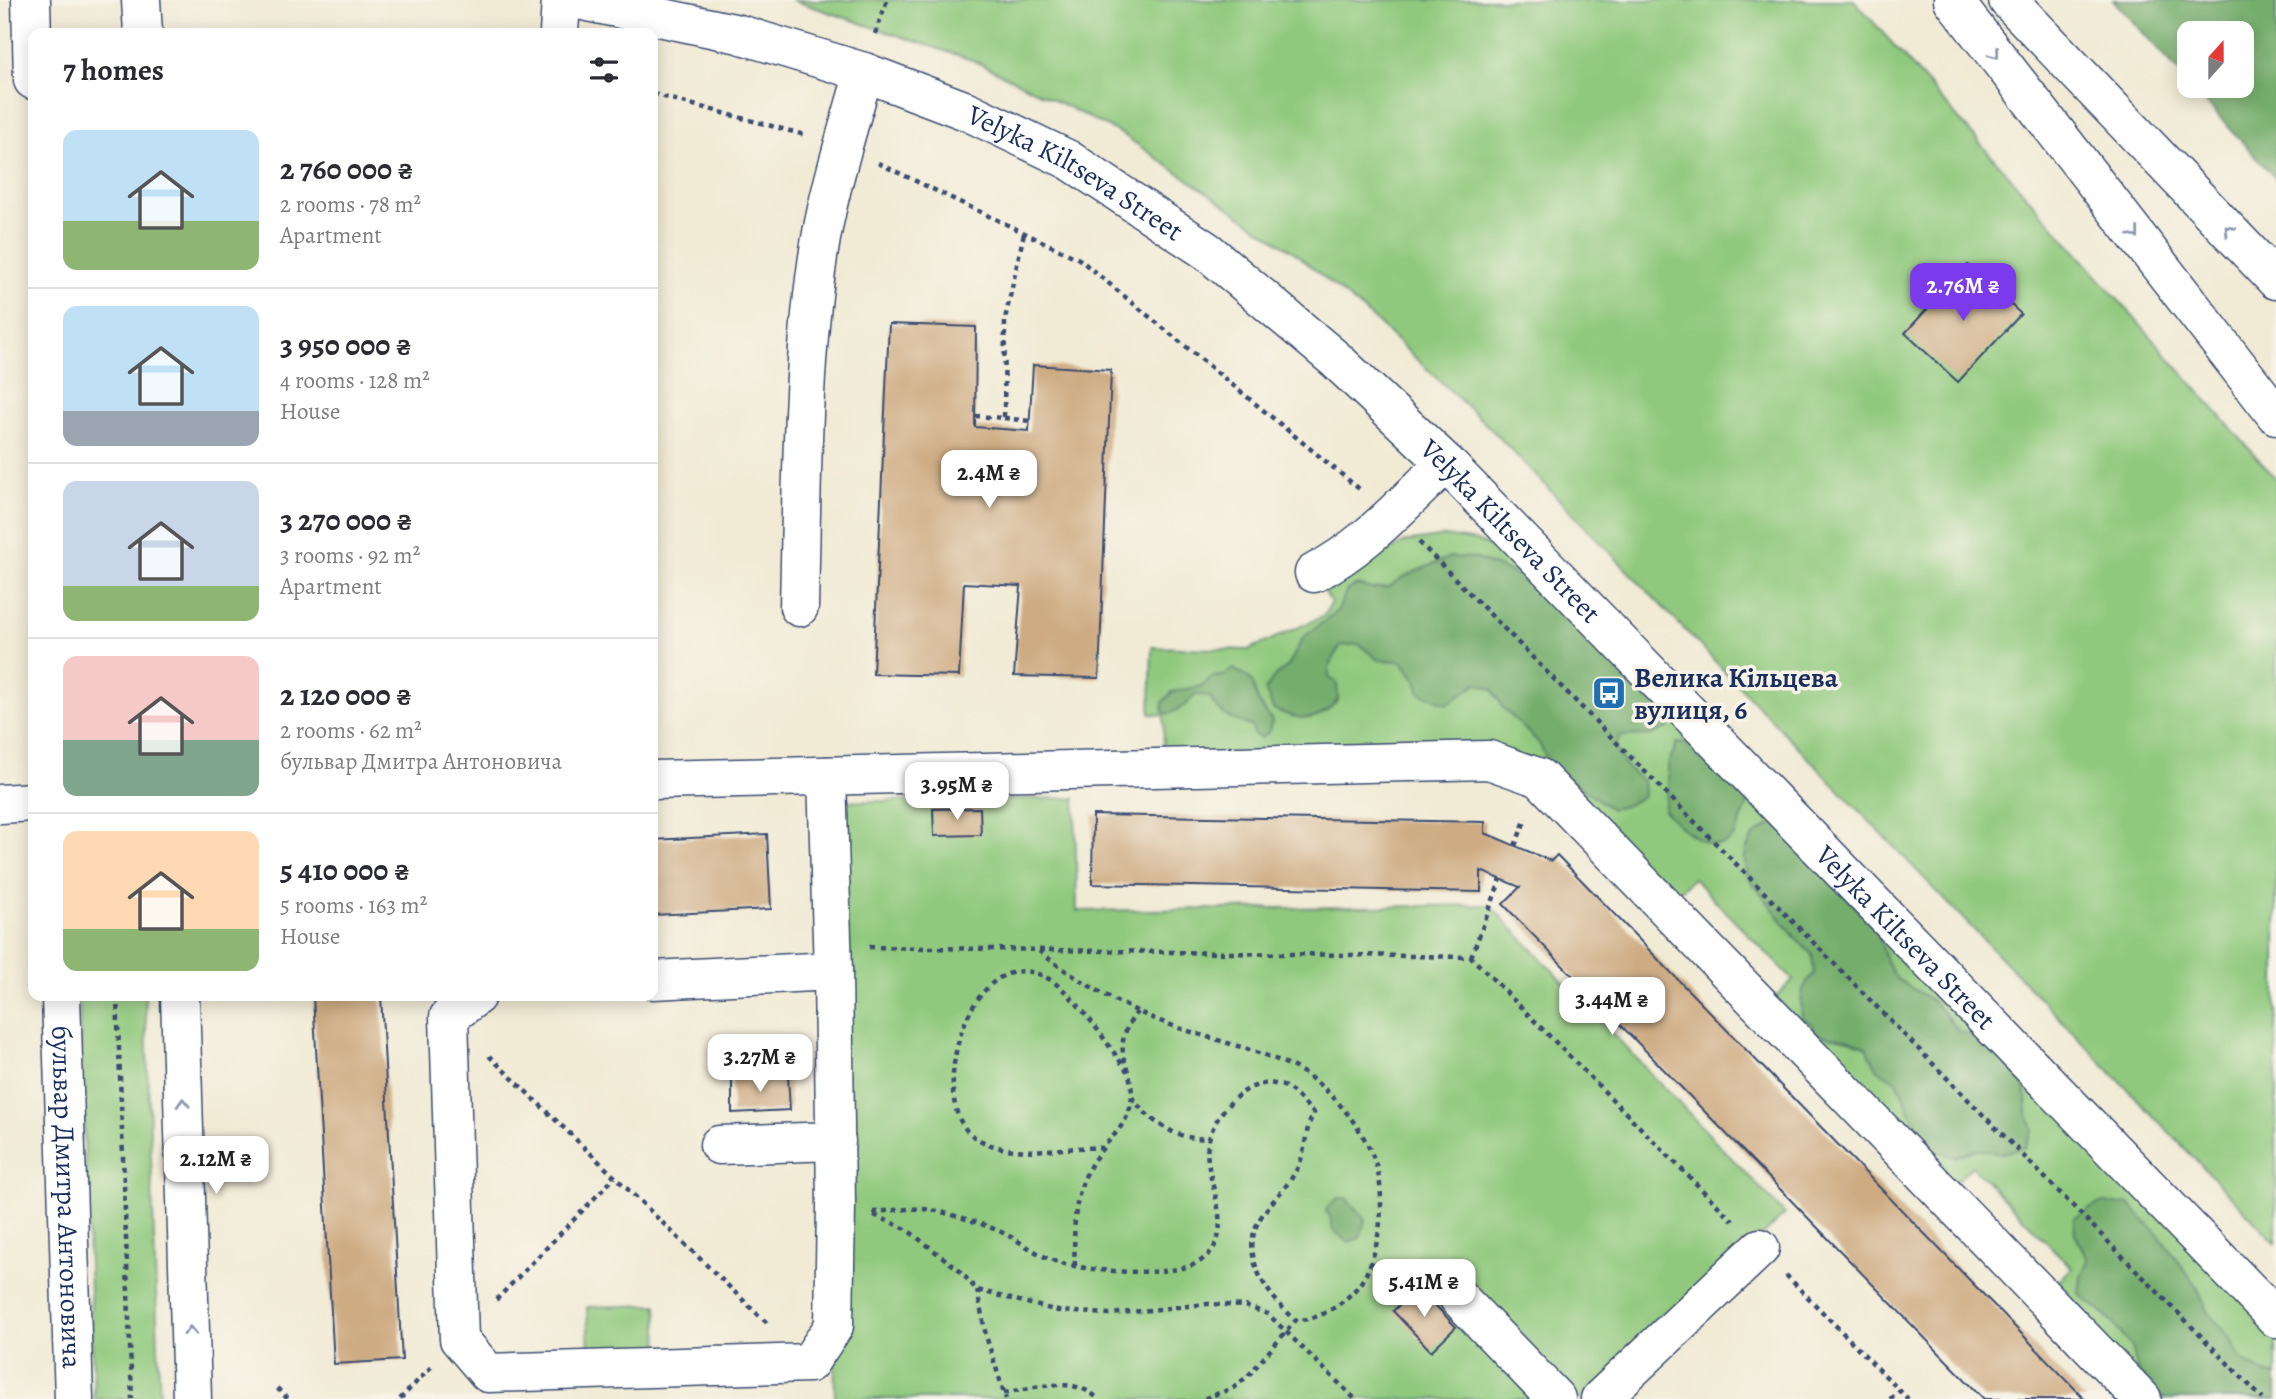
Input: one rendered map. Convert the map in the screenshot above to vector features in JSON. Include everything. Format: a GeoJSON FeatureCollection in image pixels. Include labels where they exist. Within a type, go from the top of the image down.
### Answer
{"type":"FeatureCollection","features":[{"type":"Feature","properties":{"kind":"main road"},"geometry":{"type":"LineString","coordinates":[[31,0],[32,28]]}},
{"type":"Feature","properties":{"kind":"main road"},"geometry":{"type":"LineString","coordinates":[[141,0],[143,28]]}},
{"type":"Feature","properties":{"kind":"main road"},"geometry":{"type":"LineString","coordinates":[[559,28],[561,0]]}},
{"type":"Feature","properties":{"kind":"main road","name":"Velyka Kiltseva Street"},"geometry":{"type":"LineString","coordinates":[[578,0],[739,34],[864,72],[969,111],[1069,160],[1207,251],[1335,359],[1446,463],[2276,1318]]}},
{"type":"Feature","properties":{"kind":"main road"},"geometry":{"type":"LineString","coordinates":[[1953,0],[2276,415]]}},
{"type":"Feature","properties":{"kind":"main road"},"geometry":{"type":"LineString","coordinates":[[2008,0],[2276,280]]}},
{"type":"Feature","properties":{"kind":"main road"},"geometry":{"type":"LineString","coordinates":[[799,607],[806,365],[818,255],[840,157],[864,72]]}},
{"type":"Feature","properties":{"kind":"main road"},"geometry":{"type":"LineString","coordinates":[[1314,573],[1331,565],[1367,535],[1446,463]]}},
{"type":"Feature","properties":{"kind":"main road"},"geometry":{"type":"LineString","coordinates":[[658,780],[1489,760],[1540,778],[2142,1399]]}},
{"type":"Feature","properties":{"kind":"main road"},"geometry":{"type":"LineString","coordinates":[[462,1007],[458,1339],[488,1373],[809,1363],[834,1325],[836,1141],[827,776]]}},
{"type":"Feature","properties":{"kind":"main road"},"geometry":{"type":"LineString","coordinates":[[0,804],[28,802]]}},
{"type":"Feature","properties":{"kind":"main road"},"geometry":{"type":"LineString","coordinates":[[658,979],[833,958]]}},
{"type":"Feature","properties":{"kind":"main road","name":"бульвар Дмитра Антоновича"},"geometry":{"type":"LineString","coordinates":[[61,1001],[74,1399]]}},
{"type":"Feature","properties":{"kind":"main road"},"geometry":{"type":"LineString","coordinates":[[180,1001],[192,1399]]}},
{"type":"Feature","properties":{"kind":"main road"},"geometry":{"type":"LineString","coordinates":[[719,1145],[836,1141]]}},
{"type":"Feature","properties":{"kind":"main road"},"geometry":{"type":"LineString","coordinates":[[1600,1399],[1760,1248]]}},
{"type":"Feature","properties":{"kind":"main road"},"geometry":{"type":"LineString","coordinates":[[1458,1297],[1556,1399]]}},
{"type":"Feature","properties":{"kind":"path"},"geometry":{"type":"LineString","coordinates":[[658,95],[813,137]]}},
{"type":"Feature","properties":{"kind":"path"},"geometry":{"type":"LineString","coordinates":[[869,159],[1079,258],[1373,500]]}},
{"type":"Feature","properties":{"kind":"path"},"geometry":{"type":"LineString","coordinates":[[1004,418],[1005,318],[1024,233]]}},
{"type":"Feature","properties":{"kind":"path"},"geometry":{"type":"LineString","coordinates":[[975,416],[1030,421]]}},
{"type":"Feature","properties":{"kind":"path"},"geometry":{"type":"LineString","coordinates":[[1414,537],[2263,1399]]}},
{"type":"Feature","properties":{"kind":"path"},"geometry":{"type":"LineString","coordinates":[[1514,846],[1526,816]]}},
{"type":"Feature","properties":{"kind":"path"},"geometry":{"type":"LineString","coordinates":[[1471,957],[1501,879]]}},
{"type":"Feature","properties":{"kind":"path"},"geometry":{"type":"LineString","coordinates":[[1039,951],[1075,977],[1138,1012],[1163,1023],[1252,1050],[1292,1066],[1314,1079],[1339,1103],[1375,1161],[1380,1185],[1382,1210],[1373,1257],[1366,1274],[1346,1298],[1324,1314],[1308,1321],[1296,1320],[1278,1303],[1263,1281],[1253,1256],[1254,1229],[1297,1171],[1306,1150],[1308,1122],[1314,1113],[1302,1103],[1296,1093],[1281,1085],[1266,1083],[1246,1089],[1225,1110],[1209,1138],[1208,1169],[1220,1211],[1220,1224],[1216,1240],[1199,1263],[1170,1271],[1126,1272],[1075,1266],[1045,1256],[1009,1236],[963,1218],[932,1210],[865,1212],[906,1229],[958,1269],[978,1290],[1058,1311],[1110,1314],[1208,1304],[1245,1306],[1268,1314],[1355,1399]]}},
{"type":"Feature","properties":{"kind":"path"},"geometry":{"type":"LineString","coordinates":[[833,958],[1039,951],[1471,957],[1908,1399]]}},
{"type":"Feature","properties":{"kind":"path"},"geometry":{"type":"LineString","coordinates":[[1103,1148],[1067,1147],[1021,1151],[990,1144],[973,1136],[962,1126],[957,1115],[954,1090],[957,1045],[964,1024],[983,990],[1006,975],[1035,973],[1059,987],[1095,1027],[1126,1071]]}},
{"type":"Feature","properties":{"kind":"path"},"geometry":{"type":"LineString","coordinates":[[117,1001],[132,1399]]}},
{"type":"Feature","properties":{"kind":"path"},"geometry":{"type":"LineString","coordinates":[[462,1007],[615,1177],[809,1363]]}},
{"type":"Feature","properties":{"kind":"path"},"geometry":{"type":"LineString","coordinates":[[1075,1266],[1074,1219],[1077,1198],[1084,1177],[1125,1121],[1131,1097],[1121,1048],[1123,1037],[1138,1012]]}},
{"type":"Feature","properties":{"kind":"path"},"geometry":{"type":"LineString","coordinates":[[1131,1097],[1152,1119],[1166,1128],[1191,1138],[1209,1138]]}},
{"type":"Feature","properties":{"kind":"path"},"geometry":{"type":"LineString","coordinates":[[458,1339],[615,1177]]}},
{"type":"Feature","properties":{"kind":"path"},"geometry":{"type":"LineString","coordinates":[[978,1290],[986,1336],[1005,1396],[1047,1386],[1073,1386],[1084,1389],[1098,1399]]}},
{"type":"Feature","properties":{"kind":"path"},"geometry":{"type":"LineString","coordinates":[[1203,1399],[1233,1388],[1239,1383],[1296,1320]]}},
{"type":"Feature","properties":{"kind":"path"},"geometry":{"type":"LineString","coordinates":[[276,1388],[289,1399]]}},
{"type":"Feature","properties":{"kind":"path"},"geometry":{"type":"LineString","coordinates":[[1890,1399],[1899,1391]]}},
{"type":"Feature","properties":{"kind":"green space"},"geometry":{"type":"Polygon","coordinates":[[[792,0],[1854,0],[2276,479],[2276,1243],[1490,428],[1378,323],[1295,253],[1122,134],[975,61],[792,0]]]}},
{"type":"Feature","properties":{"kind":"green space"},"geometry":{"type":"Polygon","coordinates":[[[2113,0],[2276,0],[2276,179],[2202,98],[2254,98],[2254,21],[2177,21],[2177,70],[2113,0]]]}},
{"type":"Feature","properties":{"kind":"green space"},"geometry":{"type":"Polygon","coordinates":[[[1445,536],[1477,541],[1553,574],[2276,1318],[2276,1399],[2142,1399],[2044,1296],[2072,1268],[1972,1166],[1943,1194],[1764,1008],[1793,980],[1693,878],[1664,907],[1540,778],[1163,768],[1164,715],[1150,714],[1152,647],[1248,650],[1324,616],[1331,602],[1322,588],[1405,542],[1445,536]]]}},
{"type":"Feature","properties":{"kind":"green space"},"geometry":{"type":"Polygon","coordinates":[[[1450,557],[1475,558],[1540,581],[1673,716],[1669,727],[1652,735],[1620,736],[1615,748],[1627,768],[1643,781],[1644,796],[1625,806],[1611,809],[1549,764],[1539,743],[1503,708],[1493,690],[1477,683],[1448,704],[1420,693],[1415,678],[1401,661],[1378,660],[1359,644],[1340,646],[1329,667],[1329,677],[1337,683],[1338,700],[1330,708],[1308,718],[1273,709],[1265,690],[1276,675],[1288,666],[1303,638],[1338,610],[1347,590],[1358,585],[1372,589],[1389,587],[1403,577],[1450,557]]]}},
{"type":"Feature","properties":{"kind":"green space"},"geometry":{"type":"Polygon","coordinates":[[[1233,669],[1250,680],[1259,703],[1272,721],[1269,731],[1262,738],[1255,735],[1251,726],[1222,713],[1210,697],[1195,694],[1186,705],[1169,714],[1163,712],[1163,702],[1172,692],[1201,686],[1212,677],[1223,676],[1233,669]]]}},
{"type":"Feature","properties":{"kind":"green space"},"geometry":{"type":"Polygon","coordinates":[[[1677,743],[1695,744],[1751,796],[1735,834],[1725,843],[1716,845],[1696,838],[1664,810],[1668,765],[1677,743]]]}},
{"type":"Feature","properties":{"kind":"green space"},"geometry":{"type":"Polygon","coordinates":[[[1075,798],[1077,911],[1490,905],[1785,1214],[1590,1399],[835,1399],[826,802],[1075,798]]]}},
{"type":"Feature","properties":{"kind":"green space"},"geometry":{"type":"Polygon","coordinates":[[[1776,822],[1878,931],[1886,961],[1897,979],[1933,1001],[1960,1032],[1982,1037],[2025,1086],[2027,1111],[2033,1130],[2024,1148],[2002,1153],[1976,1149],[1955,1157],[1935,1150],[1913,1118],[1897,1081],[1878,1070],[1866,1047],[1850,1040],[1816,1034],[1812,1023],[1802,1018],[1803,989],[1814,974],[1812,955],[1746,874],[1745,856],[1750,842],[1760,831],[1776,822]]]}},
{"type":"Feature","properties":{"kind":"green space"},"geometry":{"type":"Polygon","coordinates":[[[79,1001],[145,1001],[160,1399],[94,1399],[79,1001]]]}},
{"type":"Feature","properties":{"kind":"green space"},"geometry":{"type":"Polygon","coordinates":[[[1338,1198],[1346,1198],[1365,1219],[1360,1238],[1348,1242],[1333,1230],[1330,1216],[1326,1212],[1328,1206],[1338,1198]]]}},
{"type":"Feature","properties":{"kind":"green space"},"geometry":{"type":"Polygon","coordinates":[[[2100,1203],[2130,1205],[2160,1237],[2197,1287],[2207,1311],[2230,1338],[2241,1359],[2262,1372],[2276,1376],[2276,1399],[2166,1399],[2157,1394],[2138,1371],[2132,1347],[2108,1318],[2079,1294],[2081,1276],[2088,1260],[2075,1234],[2074,1218],[2100,1203]]]}},
{"type":"Feature","properties":{"kind":"green space"},"geometry":{"type":"Polygon","coordinates":[[[657,1305],[659,1353],[589,1355],[587,1307],[657,1305]]]}},
{"type":"Feature","properties":{"kind":"building"},"geometry":{"type":"Polygon","coordinates":[[[1968,265],[2021,314],[1958,382],[1905,333],[1968,265]]]}},
{"type":"Feature","properties":{"kind":"building"},"geometry":{"type":"Polygon","coordinates":[[[889,324],[976,327],[975,427],[1029,431],[1033,365],[1111,370],[1099,678],[1014,676],[1021,586],[964,583],[959,676],[873,674],[889,324]]]}},
{"type":"Feature","properties":{"kind":"building"},"geometry":{"type":"Polygon","coordinates":[[[980,808],[981,835],[934,836],[933,809],[980,808]]]}},
{"type":"Feature","properties":{"kind":"building"},"geometry":{"type":"Polygon","coordinates":[[[1093,815],[1485,822],[1485,833],[1551,861],[1557,855],[2085,1399],[1984,1399],[1503,904],[1520,887],[1481,871],[1481,892],[1092,884],[1093,815]]]}},
{"type":"Feature","properties":{"kind":"building"},"geometry":{"type":"Polygon","coordinates":[[[767,834],[771,909],[658,915],[658,840],[767,834]]]}},
{"type":"Feature","properties":{"kind":"building"},"geometry":{"type":"Polygon","coordinates":[[[313,1001],[381,1001],[402,1360],[334,1364],[313,1001]]]}},
{"type":"Feature","properties":{"kind":"building"},"geometry":{"type":"Polygon","coordinates":[[[788,1076],[790,1110],[732,1113],[732,1078],[788,1076]]]}},
{"type":"Feature","properties":{"kind":"building"},"geometry":{"type":"Polygon","coordinates":[[[1418,1287],[1456,1327],[1431,1351],[1393,1311],[1418,1287]]]}},
{"type":"Feature","properties":{"kind":"place","name":"Велика Кільцева вулиця, 6"},"geometry":{"type":"Point","coordinates":[1609,693]}}]}
